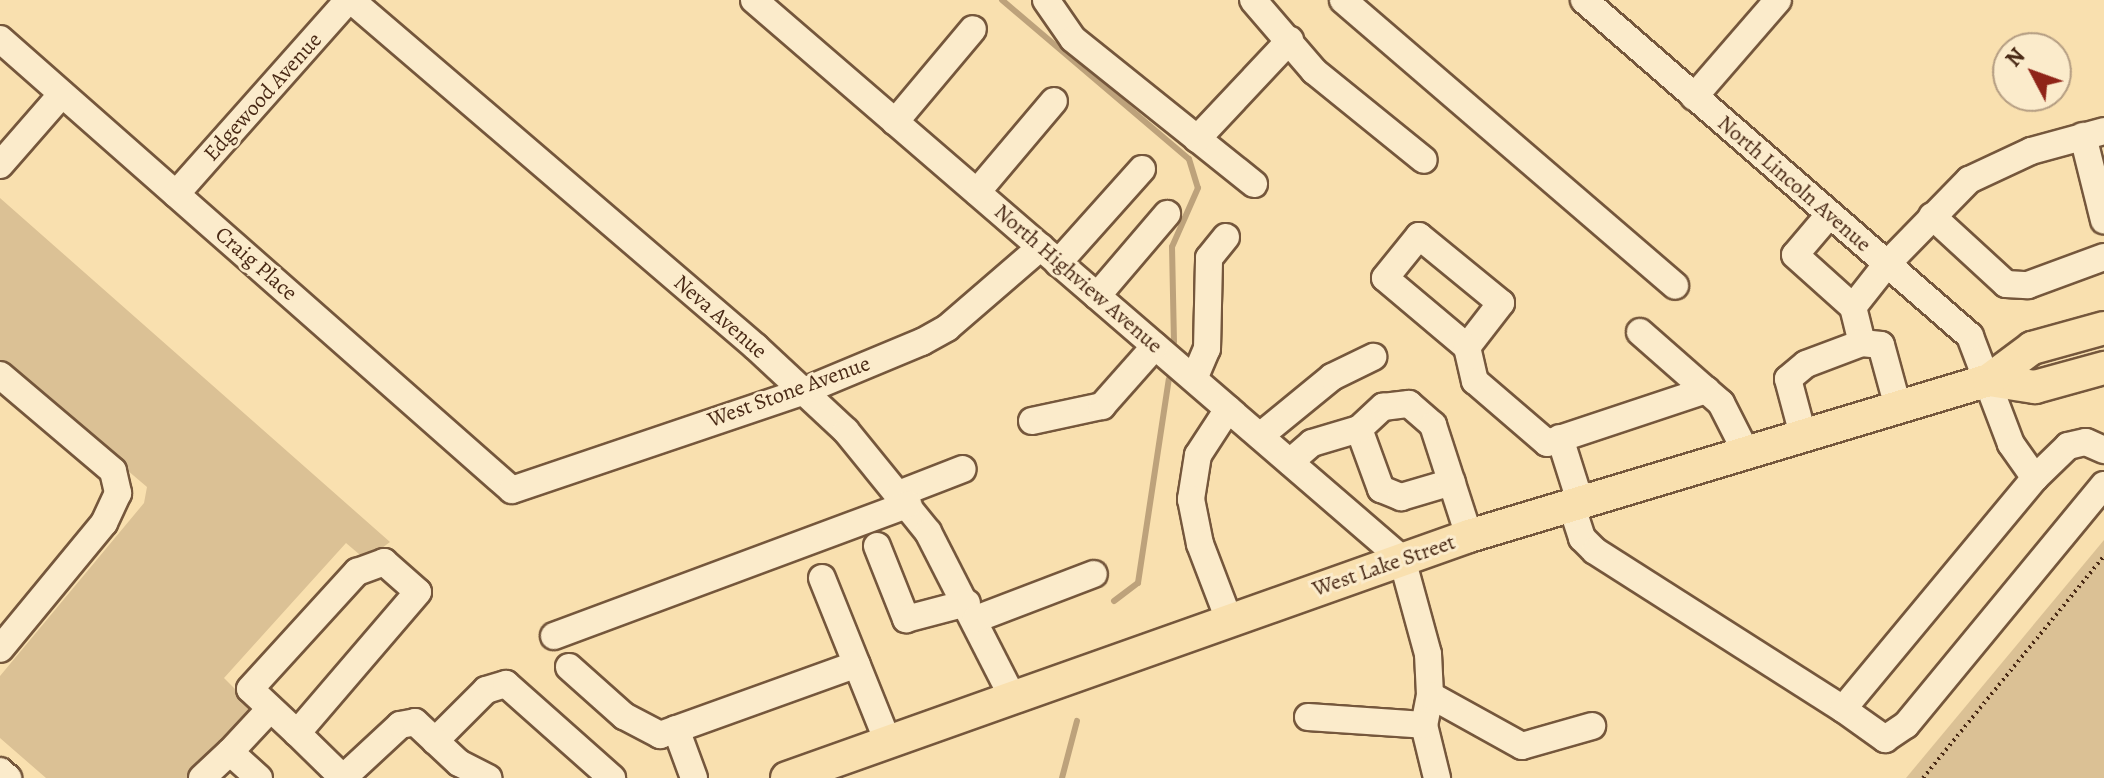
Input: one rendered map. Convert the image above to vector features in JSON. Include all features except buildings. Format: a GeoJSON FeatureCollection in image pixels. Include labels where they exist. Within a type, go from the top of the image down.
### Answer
{"type":"FeatureCollection","features":[{"type":"Feature","properties":{"kind":"main road","name":"West Lake Street"},"geometry":{"type":"LineString","coordinates":[[787,778],[1469,536],[1989,380],[2032,348],[2104,328]]}},
{"type":"Feature","properties":{"kind":"main road","name":"West Lake Street"},"geometry":{"type":"LineString","coordinates":[[1989,380],[2035,387],[2104,368]]}},
{"type":"Feature","properties":{"kind":"street","name":"Edgewood Avenue"},"geometry":{"type":"LineString","coordinates":[[176,194],[349,0]]}},
{"type":"Feature","properties":{"kind":"street","name":"Neva Avenue"},"geometry":{"type":"LineString","coordinates":[[349,0],[804,391],[905,498],[971,611],[1013,698]]}},
{"type":"Feature","properties":{"kind":"street","name":"North Highview Avenue"},"geometry":{"type":"LineString","coordinates":[[754,0],[1402,559]]}},
{"type":"Feature","properties":{"kind":"street"},"geometry":{"type":"LineString","coordinates":[[1046,0],[1073,39],[1254,184]]}},
{"type":"Feature","properties":{"kind":"street"},"geometry":{"type":"LineString","coordinates":[[1253,0],[1314,71],[1424,160]]}},
{"type":"Feature","properties":{"kind":"street"},"geometry":{"type":"LineString","coordinates":[[1343,0],[1675,286]]}},
{"type":"Feature","properties":{"kind":"street","name":"North Lincoln Avenue"},"geometry":{"type":"LineString","coordinates":[[1584,0],[1970,336],[2011,444],[2035,478]]}},
{"type":"Feature","properties":{"kind":"street"},"geometry":{"type":"LineString","coordinates":[[1694,97],[1778,0]]}},
{"type":"Feature","properties":{"kind":"street"},"geometry":{"type":"LineString","coordinates":[[895,122],[973,29]]}},
{"type":"Feature","properties":{"kind":"street","name":"Craig Place"},"geometry":{"type":"LineString","coordinates":[[0,39],[512,490]]}},
{"type":"Feature","properties":{"kind":"street"},"geometry":{"type":"LineString","coordinates":[[1197,139],[1290,40]]}},
{"type":"Feature","properties":{"kind":"street"},"geometry":{"type":"LineString","coordinates":[[0,165],[62,94]]}},
{"type":"Feature","properties":{"kind":"street"},"geometry":{"type":"LineString","coordinates":[[977,192],[1054,101]]}},
{"type":"Feature","properties":{"kind":"street"},"geometry":{"type":"LineString","coordinates":[[1853,307],[1886,265],[1969,180],[2031,151],[2093,134],[2104,220]]}},
{"type":"Feature","properties":{"kind":"street","name":"West Stone Avenue"},"geometry":{"type":"LineString","coordinates":[[512,490],[804,391],[947,328],[1050,255],[1142,169]]}},
{"type":"Feature","properties":{"kind":"street"},"geometry":{"type":"LineString","coordinates":[[1097,296],[1167,214]]}},
{"type":"Feature","properties":{"kind":"street"},"geometry":{"type":"LineString","coordinates":[[1829,215],[1795,255],[1853,307],[1862,343]]}},
{"type":"Feature","properties":{"kind":"street"},"geometry":{"type":"LineString","coordinates":[[1932,216],[2006,284],[2028,285],[2104,257]]}},
{"type":"Feature","properties":{"kind":"street"},"geometry":{"type":"LineString","coordinates":[[1194,379],[1207,349],[1209,258],[1226,237]]}},
{"type":"Feature","properties":{"kind":"street"},"geometry":{"type":"LineString","coordinates":[[1640,332],[1721,403],[1746,452]]}},
{"type":"Feature","properties":{"kind":"street"},"geometry":{"type":"LineString","coordinates":[[1803,435],[1788,379],[1806,364],[1862,343],[1881,345],[1898,407]]}},
{"type":"Feature","properties":{"kind":"street"},"geometry":{"type":"LineString","coordinates":[[1032,421],[1102,406],[1155,346]]}},
{"type":"Feature","properties":{"kind":"street"},"geometry":{"type":"LineString","coordinates":[[1467,347],[1475,381],[1547,443],[1706,390]]}},
{"type":"Feature","properties":{"kind":"street"},"geometry":{"type":"LineString","coordinates":[[1260,436],[1323,383],[1373,357]]}},
{"type":"Feature","properties":{"kind":"street"},"geometry":{"type":"LineString","coordinates":[[0,375],[113,471],[118,493],[104,523],[0,649]]}},
{"type":"Feature","properties":{"kind":"street"},"geometry":{"type":"LineString","coordinates":[[1290,462],[1312,443],[1359,429],[1383,407],[1398,403],[1417,408],[1433,425],[1469,536]]}},
{"type":"Feature","properties":{"kind":"street"},"geometry":{"type":"LineString","coordinates":[[1228,409],[1198,455],[1191,499],[1200,544],[1229,620]]}},
{"type":"Feature","properties":{"kind":"street"},"geometry":{"type":"LineString","coordinates":[[1359,429],[1381,489],[1401,497],[1452,482]]}},
{"type":"Feature","properties":{"kind":"street"},"geometry":{"type":"LineString","coordinates":[[1560,438],[1582,538],[1595,551],[1885,739],[1906,725],[2104,485]]}},
{"type":"Feature","properties":{"kind":"street"},"geometry":{"type":"LineString","coordinates":[[1843,709],[2035,478],[2068,446],[2086,442],[2104,450]]}},
{"type":"Feature","properties":{"kind":"street"},"geometry":{"type":"LineString","coordinates":[[554,636],[905,498],[963,469]]}},
{"type":"Feature","properties":{"kind":"street"},"geometry":{"type":"LineString","coordinates":[[877,546],[906,619],[971,611],[1094,574]]}},
{"type":"Feature","properties":{"kind":"street"},"geometry":{"type":"LineString","coordinates":[[1402,559],[1428,654],[1430,695],[1424,725],[1437,778]]}},
{"type":"Feature","properties":{"kind":"street"},"geometry":{"type":"LineString","coordinates":[[297,733],[418,592],[384,562],[357,572],[250,689],[343,778],[400,725],[415,722],[435,741],[452,771],[488,778]]}},
{"type":"Feature","properties":{"kind":"street"},"geometry":{"type":"LineString","coordinates":[[822,578],[888,742]]}},
{"type":"Feature","properties":{"kind":"street"},"geometry":{"type":"LineString","coordinates":[[569,667],[624,716],[660,735],[857,664]]}},
{"type":"Feature","properties":{"kind":"street"},"geometry":{"type":"LineString","coordinates":[[435,741],[486,690],[506,684],[612,778]]}},
{"type":"Feature","properties":{"kind":"street"},"geometry":{"type":"LineString","coordinates":[[1430,695],[1522,746],[1592,726]]}},
{"type":"Feature","properties":{"kind":"street"},"geometry":{"type":"LineString","coordinates":[[202,778],[245,769],[270,709]]}},
{"type":"Feature","properties":{"kind":"street"},"geometry":{"type":"LineString","coordinates":[[1308,717],[1424,725]]}},
{"type":"Feature","properties":{"kind":"street"},"geometry":{"type":"LineString","coordinates":[[676,729],[694,778]]}},
{"type":"Feature","properties":{"kind":"street"},"geometry":{"type":"LineString","coordinates":[[0,771],[8,778]]}},
{"type":"Feature","properties":{"kind":"path"},"geometry":{"type":"LineString","coordinates":[[1923,778],[2104,556]]}},
{"type":"Feature","properties":{"kind":"shaded area"},"geometry":{"type":"Polygon","coordinates":[[[0,198],[390,542],[366,560],[346,543],[224,678],[252,706],[190,778],[46,778],[0,738],[0,676],[144,503],[147,487],[0,362],[0,198]]]}},
{"type":"Feature","properties":{"kind":"shaded area"},"geometry":{"type":"Polygon","coordinates":[[[2104,540],[2104,778],[1906,778],[2104,540]]]}},
{"type":"Feature","properties":{"kind":"waterway"},"geometry":{"type":"LineString","coordinates":[[1002,0],[1189,159],[1198,188],[1172,247],[1174,342]]}},
{"type":"Feature","properties":{"kind":"waterway"},"geometry":{"type":"LineString","coordinates":[[1114,601],[1138,583],[1169,379]]}},
{"type":"Feature","properties":{"kind":"waterway"},"geometry":{"type":"LineString","coordinates":[[1062,778],[1077,721]]}}]}
